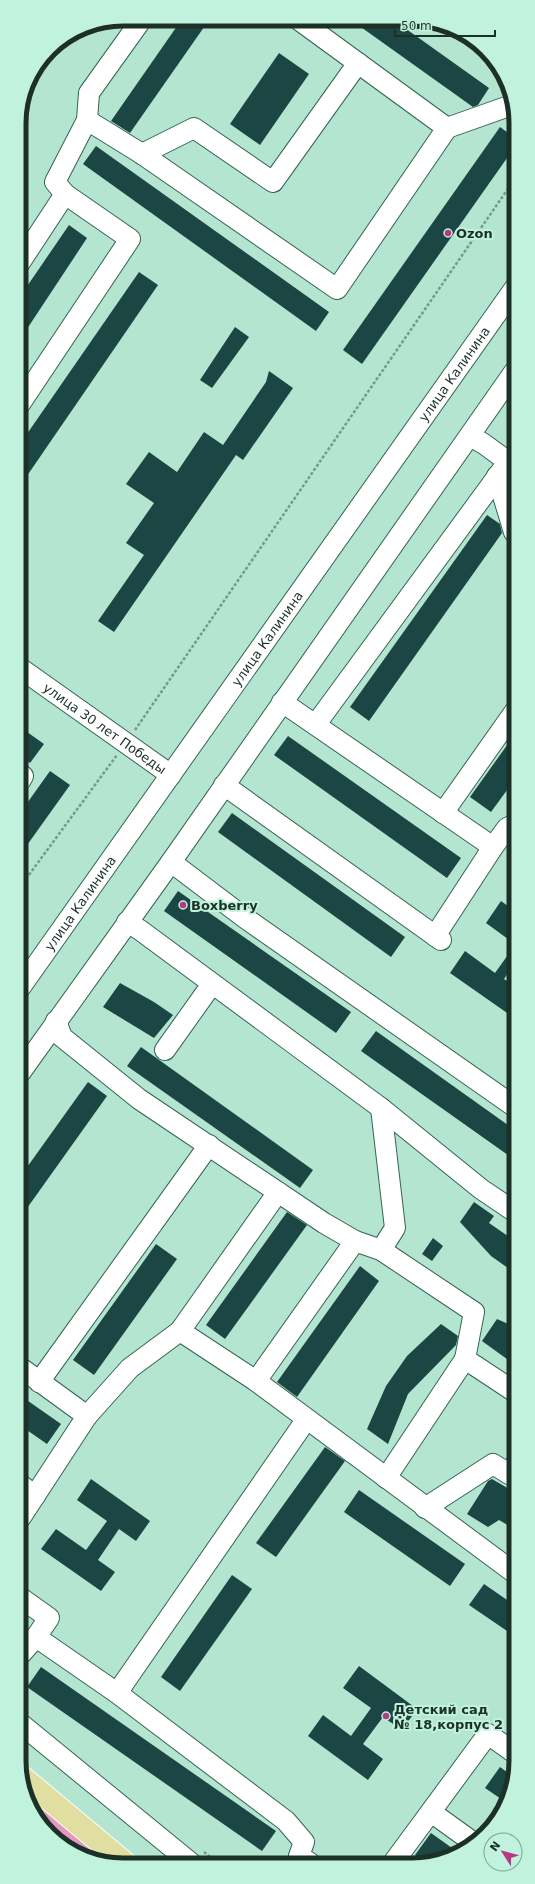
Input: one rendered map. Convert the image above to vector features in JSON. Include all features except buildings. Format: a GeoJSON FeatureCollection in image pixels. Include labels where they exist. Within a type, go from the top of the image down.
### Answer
{"type":"FeatureCollection","features":[{"type":"Feature","properties":{"kind":"main road"},"geometry":{"type":"LineString","coordinates":[[29,1782],[120,1858]]}},
{"type":"Feature","properties":{"kind":"street"},"geometry":{"type":"LineString","coordinates":[[26,395],[130,239],[65,194],[55,182],[87,120],[89,94],[137,26]]}},
{"type":"Feature","properties":{"kind":"street"},"geometry":{"type":"LineString","coordinates":[[307,26],[447,128]]}},
{"type":"Feature","properties":{"kind":"street"},"geometry":{"type":"LineString","coordinates":[[142,154],[194,128],[273,182],[358,63]]}},
{"type":"Feature","properties":{"kind":"street"},"geometry":{"type":"LineString","coordinates":[[87,120],[142,154],[337,289],[447,128],[507,107]]}},
{"type":"Feature","properties":{"kind":"street"},"geometry":{"type":"LineString","coordinates":[[26,253],[65,194]]}},
{"type":"Feature","properties":{"kind":"street","name":"улица Калинина"},"geometry":{"type":"LineString","coordinates":[[26,980],[509,296]]}},
{"type":"Feature","properties":{"kind":"street"},"geometry":{"type":"LineString","coordinates":[[26,1064],[171,862],[282,702],[509,382]]}},
{"type":"Feature","properties":{"kind":"street"},"geometry":{"type":"LineString","coordinates":[[470,436],[484,444],[506,468],[509,492]]}},
{"type":"Feature","properties":{"kind":"street"},"geometry":{"type":"LineString","coordinates":[[316,724],[506,468]]}},
{"type":"Feature","properties":{"kind":"street","name":"улица 30 лет Победы"},"geometry":{"type":"LineString","coordinates":[[26,672],[171,775]]}},
{"type":"Feature","properties":{"kind":"street"},"geometry":{"type":"LineString","coordinates":[[282,702],[493,847]]}},
{"type":"Feature","properties":{"kind":"street"},"geometry":{"type":"LineString","coordinates":[[443,813],[509,720]]}},
{"type":"Feature","properties":{"kind":"street"},"geometry":{"type":"LineString","coordinates":[[224,785],[438,938],[493,847],[509,827]]}},
{"type":"Feature","properties":{"kind":"street"},"geometry":{"type":"LineString","coordinates":[[171,862],[246,918],[509,1102]]}},
{"type":"Feature","properties":{"kind":"street"},"geometry":{"type":"LineString","coordinates":[[127,922],[381,1108],[481,1189],[509,1208]]}},
{"type":"Feature","properties":{"kind":"street"},"geometry":{"type":"LineString","coordinates":[[164,1050],[212,984]]}},
{"type":"Feature","properties":{"kind":"street"},"geometry":{"type":"LineString","coordinates":[[56,1022],[62,1037],[139,1099],[324,1223],[355,1241],[381,1250],[474,1312],[466,1359],[386,1478]]}},
{"type":"Feature","properties":{"kind":"street"},"geometry":{"type":"LineString","coordinates":[[381,1108],[395,1228],[381,1250]]}},
{"type":"Feature","properties":{"kind":"street"},"geometry":{"type":"LineString","coordinates":[[39,1382],[209,1145]]}},
{"type":"Feature","properties":{"kind":"street"},"geometry":{"type":"LineString","coordinates":[[28,1490],[87,1416],[130,1368],[180,1331],[278,1192]]}},
{"type":"Feature","properties":{"kind":"street"},"geometry":{"type":"LineString","coordinates":[[256,1381],[355,1241]]}},
{"type":"Feature","properties":{"kind":"street"},"geometry":{"type":"LineString","coordinates":[[180,1331],[256,1381],[306,1420],[509,1569]]}},
{"type":"Feature","properties":{"kind":"street"},"geometry":{"type":"LineString","coordinates":[[466,1359],[509,1388]]}},
{"type":"Feature","properties":{"kind":"street"},"geometry":{"type":"LineString","coordinates":[[26,1372],[87,1416]]}},
{"type":"Feature","properties":{"kind":"street"},"geometry":{"type":"LineString","coordinates":[[117,1693],[306,1420]]}},
{"type":"Feature","properties":{"kind":"street"},"geometry":{"type":"LineString","coordinates":[[425,1508],[493,1464],[509,1474]]}},
{"type":"Feature","properties":{"kind":"street"},"geometry":{"type":"LineString","coordinates":[[26,1601],[50,1618],[26,1648]]}},
{"type":"Feature","properties":{"kind":"street"},"geometry":{"type":"LineString","coordinates":[[36,1637],[117,1693],[286,1821],[304,1842],[301,1858]]}},
{"type":"Feature","properties":{"kind":"street"},"geometry":{"type":"LineString","coordinates":[[26,1728],[185,1858]]}},
{"type":"Feature","properties":{"kind":"street"},"geometry":{"type":"LineString","coordinates":[[397,1858],[488,1734],[509,1749]]}},
{"type":"Feature","properties":{"kind":"street"},"geometry":{"type":"LineString","coordinates":[[430,1812],[469,1839]]}},
{"type":"Feature","properties":{"kind":"path"},"geometry":{"type":"LineString","coordinates":[[26,879],[126,744],[509,187]]}},
{"type":"Feature","properties":{"kind":"shaded area"},"geometry":{"type":"Polygon","coordinates":[[[34,1799],[102,1855],[74,1845],[54,1830],[39,1810],[34,1799]]]}},
{"type":"Feature","properties":{"kind":"place","name":"Ozon"},"geometry":{"type":"Point","coordinates":[448,233]}},
{"type":"Feature","properties":{"kind":"place","name":"Boxberry"},"geometry":{"type":"Point","coordinates":[183,905]}},
{"type":"Feature","properties":{"kind":"place","name":"Детский сад № 18,корпус 2"},"geometry":{"type":"Point","coordinates":[386,1716]}}]}
